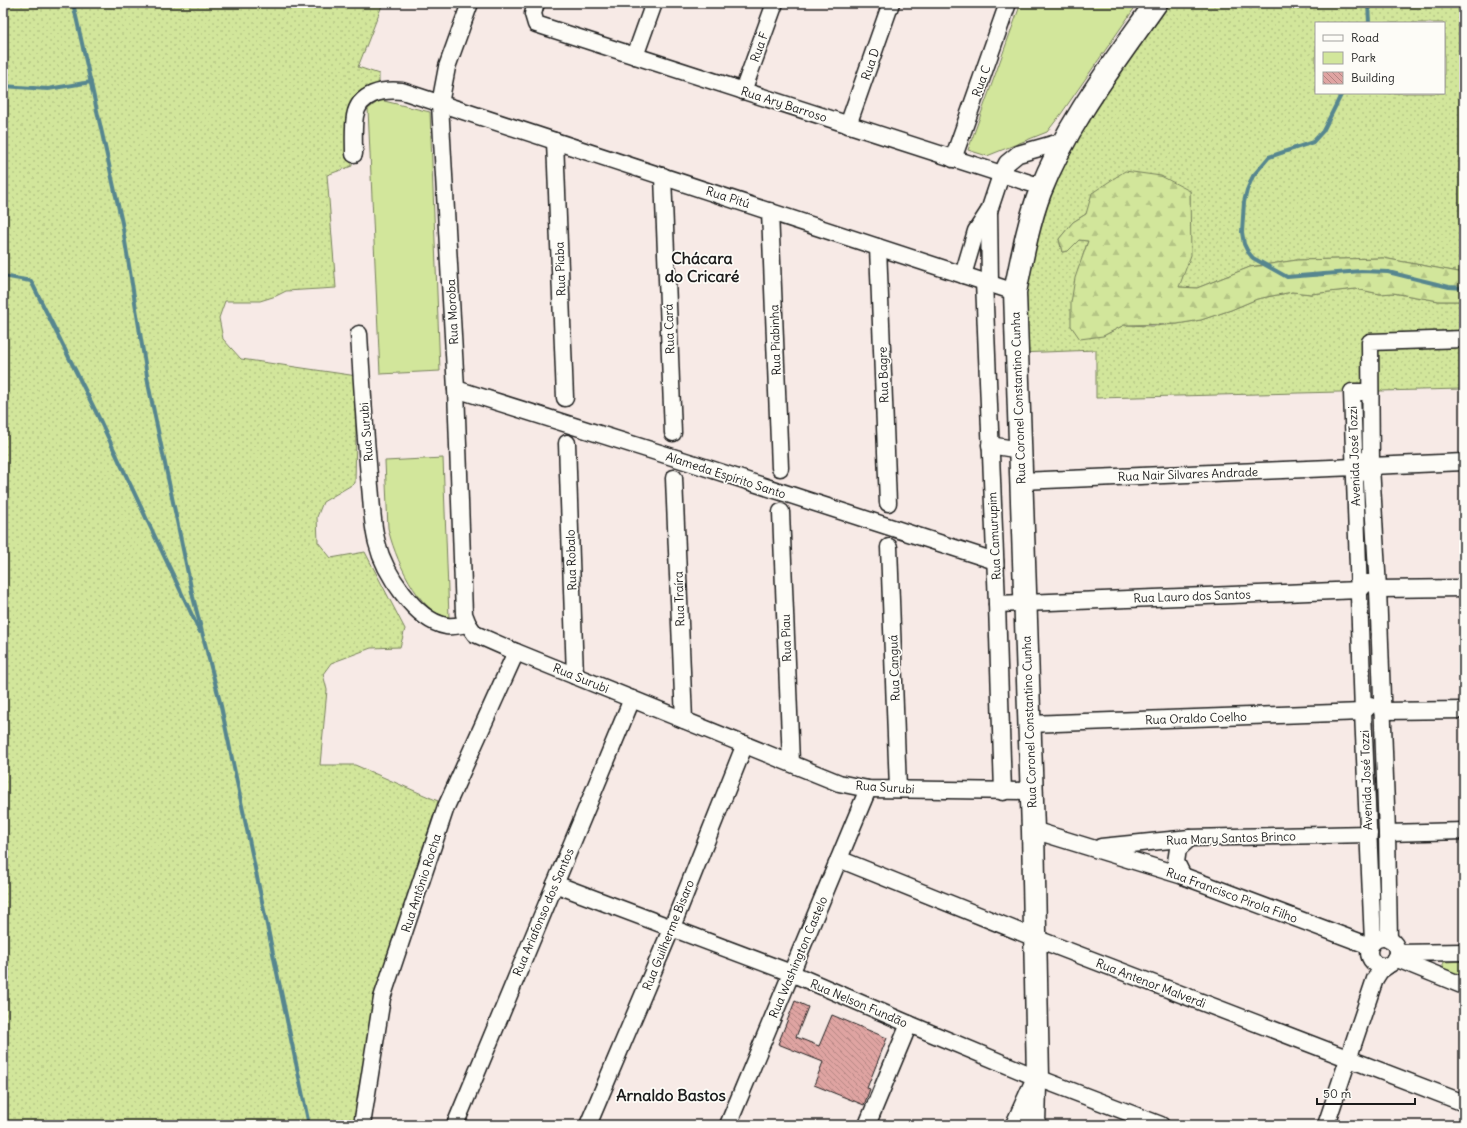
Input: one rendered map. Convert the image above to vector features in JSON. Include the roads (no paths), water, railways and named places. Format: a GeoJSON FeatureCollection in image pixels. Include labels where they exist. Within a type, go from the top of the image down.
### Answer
{"type":"FeatureCollection","features":[{"type":"Feature","properties":{"kind":"street","name":"Rua Moroba"},"geometry":{"type":"LineString","coordinates":[[468,624],[464,614],[456,389],[440,104],[448,67],[470,3]]}},
{"type":"Feature","properties":{"kind":"street"},"geometry":{"type":"LineString","coordinates":[[635,56],[654,3]]}},
{"type":"Feature","properties":{"kind":"street","name":"Rua F"},"geometry":{"type":"LineString","coordinates":[[744,91],[775,3]]}},
{"type":"Feature","properties":{"kind":"street","name":"Rua D"},"geometry":{"type":"LineString","coordinates":[[848,125],[891,3]]}},
{"type":"Feature","properties":{"kind":"street","name":"Rua C"},"geometry":{"type":"LineString","coordinates":[[953,159],[1008,3]]}},
{"type":"Feature","properties":{"kind":"street","name":"Rua Coronel Constantino Cunha"},"geometry":{"type":"LineString","coordinates":[[1017,1125],[1038,1078],[1033,830],[1015,292],[1024,245],[1042,188],[1064,141],[1101,80],[1156,3]]}},
{"type":"Feature","properties":{"kind":"street","name":"Rua Ary Barroso"},"geometry":{"type":"LineString","coordinates":[[534,8],[536,24],[1042,188]]}},
{"type":"Feature","properties":{"kind":"street","name":"Rua Pitú"},"geometry":{"type":"LineString","coordinates":[[354,154],[355,116],[358,106],[379,91],[402,91],[1015,292]]}},
{"type":"Feature","properties":{"kind":"street","name":"Rua Piaba"},"geometry":{"type":"LineString","coordinates":[[555,141],[565,398]]}},
{"type":"Feature","properties":{"kind":"street"},"geometry":{"type":"LineString","coordinates":[[963,274],[976,231],[989,211],[1001,175],[1007,163],[1018,154],[1064,141]]}},
{"type":"Feature","properties":{"kind":"street","name":"Rua Cará"},"geometry":{"type":"LineString","coordinates":[[663,176],[673,433]]}},
{"type":"Feature","properties":{"kind":"street","name":"Rua Piabinha"},"geometry":{"type":"LineString","coordinates":[[770,211],[780,468]]}},
{"type":"Feature","properties":{"kind":"street","name":"Rua Camurupim"},"geometry":{"type":"LineString","coordinates":[[989,211],[987,282],[990,445],[1003,792]]}},
{"type":"Feature","properties":{"kind":"street","name":"Rua Bagre"},"geometry":{"type":"LineString","coordinates":[[878,247],[888,503]]}},
{"type":"Feature","properties":{"kind":"street","name":"Rua Surubi"},"geometry":{"type":"LineString","coordinates":[[359,334],[363,403],[376,542],[384,564],[394,583],[426,616],[445,625],[454,626],[468,624],[475,634],[516,652],[839,783],[868,789],[1031,792]]}},
{"type":"Feature","properties":{"kind":"street"},"geometry":{"type":"LineString","coordinates":[[1370,392],[1370,342],[1464,339]]}},
{"type":"Feature","properties":{"kind":"street","name":"Alameda Espírito Santo"},"geometry":{"type":"LineString","coordinates":[[456,389],[995,561]]}},
{"type":"Feature","properties":{"kind":"street","name":"Avenida José Tozzi"},"geometry":{"type":"LineString","coordinates":[[1352,392],[1370,392],[1371,466],[1378,589],[1387,833],[1383,952],[1368,834],[1352,392]]}},
{"type":"Feature","properties":{"kind":"street","name":"Rua Robalo"},"geometry":{"type":"LineString","coordinates":[[567,443],[576,676]]}},
{"type":"Feature","properties":{"kind":"street"},"geometry":{"type":"LineString","coordinates":[[990,445],[1020,450]]}},
{"type":"Feature","properties":{"kind":"street","name":"Rua Nair Silvares Andrade"},"geometry":{"type":"LineString","coordinates":[[1021,481],[1355,466],[1360,472],[1366,473],[1371,466],[1464,462]]}},
{"type":"Feature","properties":{"kind":"street","name":"Rua Traíra"},"geometry":{"type":"LineString","coordinates":[[674,478],[684,720]]}},
{"type":"Feature","properties":{"kind":"street","name":"Rua Piau"},"geometry":{"type":"LineString","coordinates":[[781,512],[791,763]]}},
{"type":"Feature","properties":{"kind":"street","name":"Rua Canguá"},"geometry":{"type":"LineString","coordinates":[[889,547],[898,789]]}},
{"type":"Feature","properties":{"kind":"street","name":"Rua Lauro dos Santos"},"geometry":{"type":"LineString","coordinates":[[997,604],[1360,590],[1365,596],[1373,596],[1378,589],[1464,588]]}},
{"type":"Feature","properties":{"kind":"street","name":"Rua Antônio Rocha"},"geometry":{"type":"LineString","coordinates":[[362,1125],[382,998],[446,807],[516,652]]}},
{"type":"Feature","properties":{"kind":"street","name":"Rua Ariafonso dos Santos"},"geometry":{"type":"LineString","coordinates":[[454,1125],[632,699]]}},
{"type":"Feature","properties":{"kind":"street","name":"Rua Oraldo Coelho"},"geometry":{"type":"LineString","coordinates":[[1029,724],[1363,712],[1369,718],[1377,718],[1382,711],[1464,710]]}},
{"type":"Feature","properties":{"kind":"street","name":"Rua Guilherme Bisaro"},"geometry":{"type":"LineString","coordinates":[[588,1125],[672,927],[745,744]]}},
{"type":"Feature","properties":{"kind":"street","name":"Rua Washington Castelo"},"geometry":{"type":"LineString","coordinates":[[728,1125],[868,789]]}},
{"type":"Feature","properties":{"kind":"street"},"geometry":{"type":"LineString","coordinates":[[1033,830],[1094,847]]}},
{"type":"Feature","properties":{"kind":"street","name":"Rua Mary Santos Brinco"},"geometry":{"type":"LineString","coordinates":[[1094,847],[1190,838],[1368,834],[1375,841],[1382,841],[1387,833],[1464,831]]}},
{"type":"Feature","properties":{"kind":"street"},"geometry":{"type":"LineString","coordinates":[[1183,876],[1176,862],[1178,849],[1190,838]]}},
{"type":"Feature","properties":{"kind":"street","name":"Rua Francisco Pirola Filho"},"geometry":{"type":"LineString","coordinates":[[1094,847],[1183,876],[1383,952],[1464,986]]}},
{"type":"Feature","properties":{"kind":"street","name":"Rua Antenor Malverdi"},"geometry":{"type":"LineString","coordinates":[[839,859],[1035,938],[1464,1103]]}},
{"type":"Feature","properties":{"kind":"street","name":"Rua Nelson Fundão"},"geometry":{"type":"LineString","coordinates":[[555,884],[791,973],[1038,1078],[1160,1125]]}},
{"type":"Feature","properties":{"kind":"street"},"geometry":{"type":"LineString","coordinates":[[1326,1125],[1375,979],[1380,971],[1383,952],[1464,952]]}},
{"type":"Feature","properties":{"kind":"street"},"geometry":{"type":"LineString","coordinates":[[867,1125],[909,1024]]}},
{"type":"Feature","properties":{"kind":"street"},"geometry":{"type":"LineString","coordinates":[[1037,1125],[1038,1078]]}},
{"type":"Feature","properties":{"kind":"waterway"},"geometry":{"type":"LineString","coordinates":[[73,3],[122,223],[149,388],[193,597],[221,706],[309,1125]]}},
{"type":"Feature","properties":{"kind":"waterway"},"geometry":{"type":"LineString","coordinates":[[1368,3],[1369,22]]}},
{"type":"Feature","properties":{"kind":"waterway"},"geometry":{"type":"LineString","coordinates":[[3,86],[48,89],[91,82]]}},
{"type":"Feature","properties":{"kind":"waterway"},"geometry":{"type":"LineString","coordinates":[[1342,94],[1323,131],[1313,142],[1269,157],[1253,176],[1244,202],[1242,232],[1244,244],[1248,252],[1253,258],[1287,277],[1361,271],[1388,272],[1449,287],[1464,288]]}},
{"type":"Feature","properties":{"kind":"waterway"},"geometry":{"type":"LineString","coordinates":[[3,276],[31,281],[97,414],[200,632]]}},
{"type":"Feature","properties":{"kind":"district","name":"Chácara do Cricaré"},"geometry":{"type":"Point","coordinates":[702,267]}},
{"type":"Feature","properties":{"kind":"district","name":"Arnaldo Bastos"},"geometry":{"type":"Point","coordinates":[671,1095]}}]}
